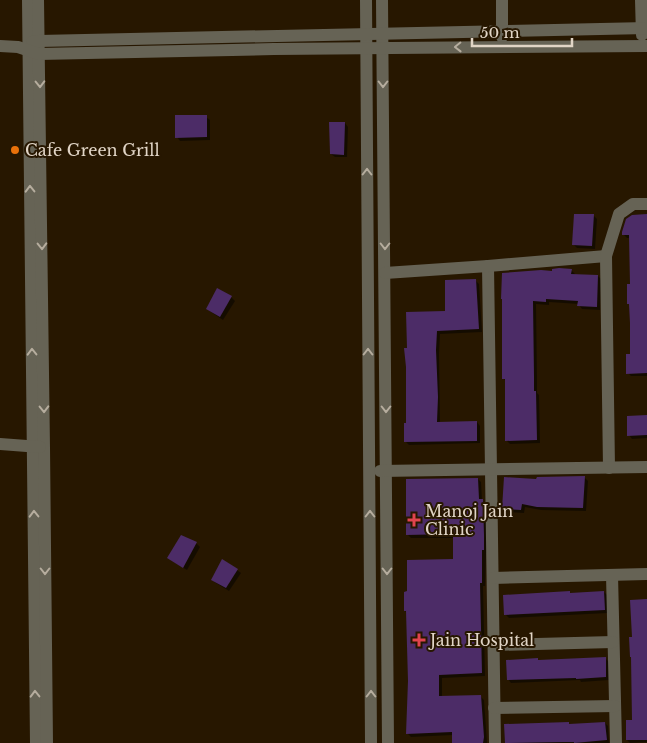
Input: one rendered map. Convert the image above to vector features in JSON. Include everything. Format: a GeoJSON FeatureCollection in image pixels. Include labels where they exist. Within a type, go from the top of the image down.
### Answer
{"type":"FeatureCollection","features":[{"type":"Feature","properties":{"kind":"street"},"geometry":{"type":"LineString","coordinates":[[28,0],[47,743]]}},
{"type":"Feature","properties":{"kind":"street"},"geometry":{"type":"LineString","coordinates":[[30,47],[38,0]]}},
{"type":"Feature","properties":{"kind":"street"},"geometry":{"type":"LineString","coordinates":[[366,0],[371,743]]}},
{"type":"Feature","properties":{"kind":"street"},"geometry":{"type":"LineString","coordinates":[[382,0],[388,743]]}},
{"type":"Feature","properties":{"kind":"street"},"geometry":{"type":"LineString","coordinates":[[502,0],[502,47]]}},
{"type":"Feature","properties":{"kind":"street"},"geometry":{"type":"LineString","coordinates":[[0,46],[265,49],[644,46],[641,0]]}},
{"type":"Feature","properties":{"kind":"street"},"geometry":{"type":"LineString","coordinates":[[30,47],[366,34],[644,28]]}},
{"type":"Feature","properties":{"kind":"street"},"geometry":{"type":"LineString","coordinates":[[367,204],[384,204]]}},
{"type":"Feature","properties":{"kind":"street"},"geometry":{"type":"LineString","coordinates":[[608,468],[606,256],[619,214],[632,204],[647,204]]}},
{"type":"Feature","properties":{"kind":"street"},"geometry":{"type":"LineString","coordinates":[[385,273],[606,256]]}},
{"type":"Feature","properties":{"kind":"street"},"geometry":{"type":"LineString","coordinates":[[488,266],[496,743]]}},
{"type":"Feature","properties":{"kind":"street"},"geometry":{"type":"LineString","coordinates":[[0,444],[39,447]]}},
{"type":"Feature","properties":{"kind":"street"},"geometry":{"type":"LineString","coordinates":[[36,743],[39,447]]}},
{"type":"Feature","properties":{"kind":"street"},"geometry":{"type":"LineString","coordinates":[[369,471],[647,467]]}},
{"type":"Feature","properties":{"kind":"street"},"geometry":{"type":"LineString","coordinates":[[493,578],[647,574]]}},
{"type":"Feature","properties":{"kind":"street"},"geometry":{"type":"LineString","coordinates":[[612,575],[616,743]]}},
{"type":"Feature","properties":{"kind":"street"},"geometry":{"type":"LineString","coordinates":[[494,645],[613,642]]}},
{"type":"Feature","properties":{"kind":"street"},"geometry":{"type":"LineString","coordinates":[[494,708],[615,706]]}},
{"type":"Feature","properties":{"kind":"building"},"geometry":{"type":"Polygon","coordinates":[[[175,115],[207,115],[207,137],[175,138],[175,115]]]}},
{"type":"Feature","properties":{"kind":"building"},"geometry":{"type":"Polygon","coordinates":[[[329,122],[345,122],[344,155],[330,154],[329,122]]]}},
{"type":"Feature","properties":{"kind":"building"},"geometry":{"type":"Polygon","coordinates":[[[574,214],[594,214],[592,246],[572,245],[574,214]]]}},
{"type":"Feature","properties":{"kind":"building"},"geometry":{"type":"Polygon","coordinates":[[[647,214],[647,373],[626,374],[626,354],[630,354],[629,304],[627,304],[627,284],[630,284],[629,235],[622,235],[622,232],[626,219],[632,215],[647,214]]]}},
{"type":"Feature","properties":{"kind":"building"},"geometry":{"type":"Polygon","coordinates":[[[552,269],[572,269],[571,274],[598,275],[597,307],[577,306],[578,301],[546,299],[546,302],[533,301],[534,391],[536,391],[537,440],[505,441],[505,379],[502,379],[502,273],[552,271],[552,269]]]}},
{"type":"Feature","properties":{"kind":"building"},"geometry":{"type":"Polygon","coordinates":[[[476,279],[479,329],[437,331],[436,350],[437,422],[477,421],[477,441],[404,442],[404,423],[406,423],[404,348],[407,348],[406,312],[445,311],[445,280],[476,279]]]}},
{"type":"Feature","properties":{"kind":"building"},"geometry":{"type":"Polygon","coordinates":[[[217,288],[232,296],[220,317],[206,309],[217,288]]]}},
{"type":"Feature","properties":{"kind":"building"},"geometry":{"type":"Polygon","coordinates":[[[647,415],[647,435],[627,436],[627,416],[647,415]]]}},
{"type":"Feature","properties":{"kind":"building"},"geometry":{"type":"Polygon","coordinates":[[[585,476],[583,508],[537,507],[522,504],[521,510],[502,509],[504,477],[536,479],[537,477],[585,476]]]}},
{"type":"Feature","properties":{"kind":"building"},"geometry":{"type":"Polygon","coordinates":[[[478,478],[479,499],[483,499],[484,535],[482,583],[480,583],[482,673],[439,675],[439,696],[481,695],[484,737],[483,743],[452,743],[452,732],[406,734],[408,681],[404,592],[407,591],[407,560],[453,559],[453,534],[406,535],[406,479],[478,478]]]}},
{"type":"Feature","properties":{"kind":"building"},"geometry":{"type":"Polygon","coordinates":[[[181,535],[197,542],[183,568],[167,558],[181,535]]]}},
{"type":"Feature","properties":{"kind":"building"},"geometry":{"type":"Polygon","coordinates":[[[222,559],[238,569],[226,588],[211,580],[222,559]]]}},
{"type":"Feature","properties":{"kind":"building"},"geometry":{"type":"Polygon","coordinates":[[[570,591],[570,593],[604,591],[605,610],[504,615],[503,595],[570,591]]]}},
{"type":"Feature","properties":{"kind":"building"},"geometry":{"type":"Polygon","coordinates":[[[647,599],[647,740],[626,740],[626,720],[632,720],[629,637],[632,637],[630,600],[647,599]]]}},
{"type":"Feature","properties":{"kind":"building"},"geometry":{"type":"Polygon","coordinates":[[[606,657],[606,677],[507,680],[506,660],[606,657]]]}},
{"type":"Feature","properties":{"kind":"building"},"geometry":{"type":"Polygon","coordinates":[[[569,722],[569,724],[605,722],[607,740],[574,743],[505,743],[504,724],[569,722]]]}},
{"type":"Feature","properties":{"kind":"place","name":"Cafe Green Grill"},"geometry":{"type":"Point","coordinates":[15,150]}},
{"type":"Feature","properties":{"kind":"place","name":"Manoj Jain Clinic"},"geometry":{"type":"Point","coordinates":[414,520]}},
{"type":"Feature","properties":{"kind":"place","name":"Jain Hospital"},"geometry":{"type":"Point","coordinates":[419,640]}}]}
